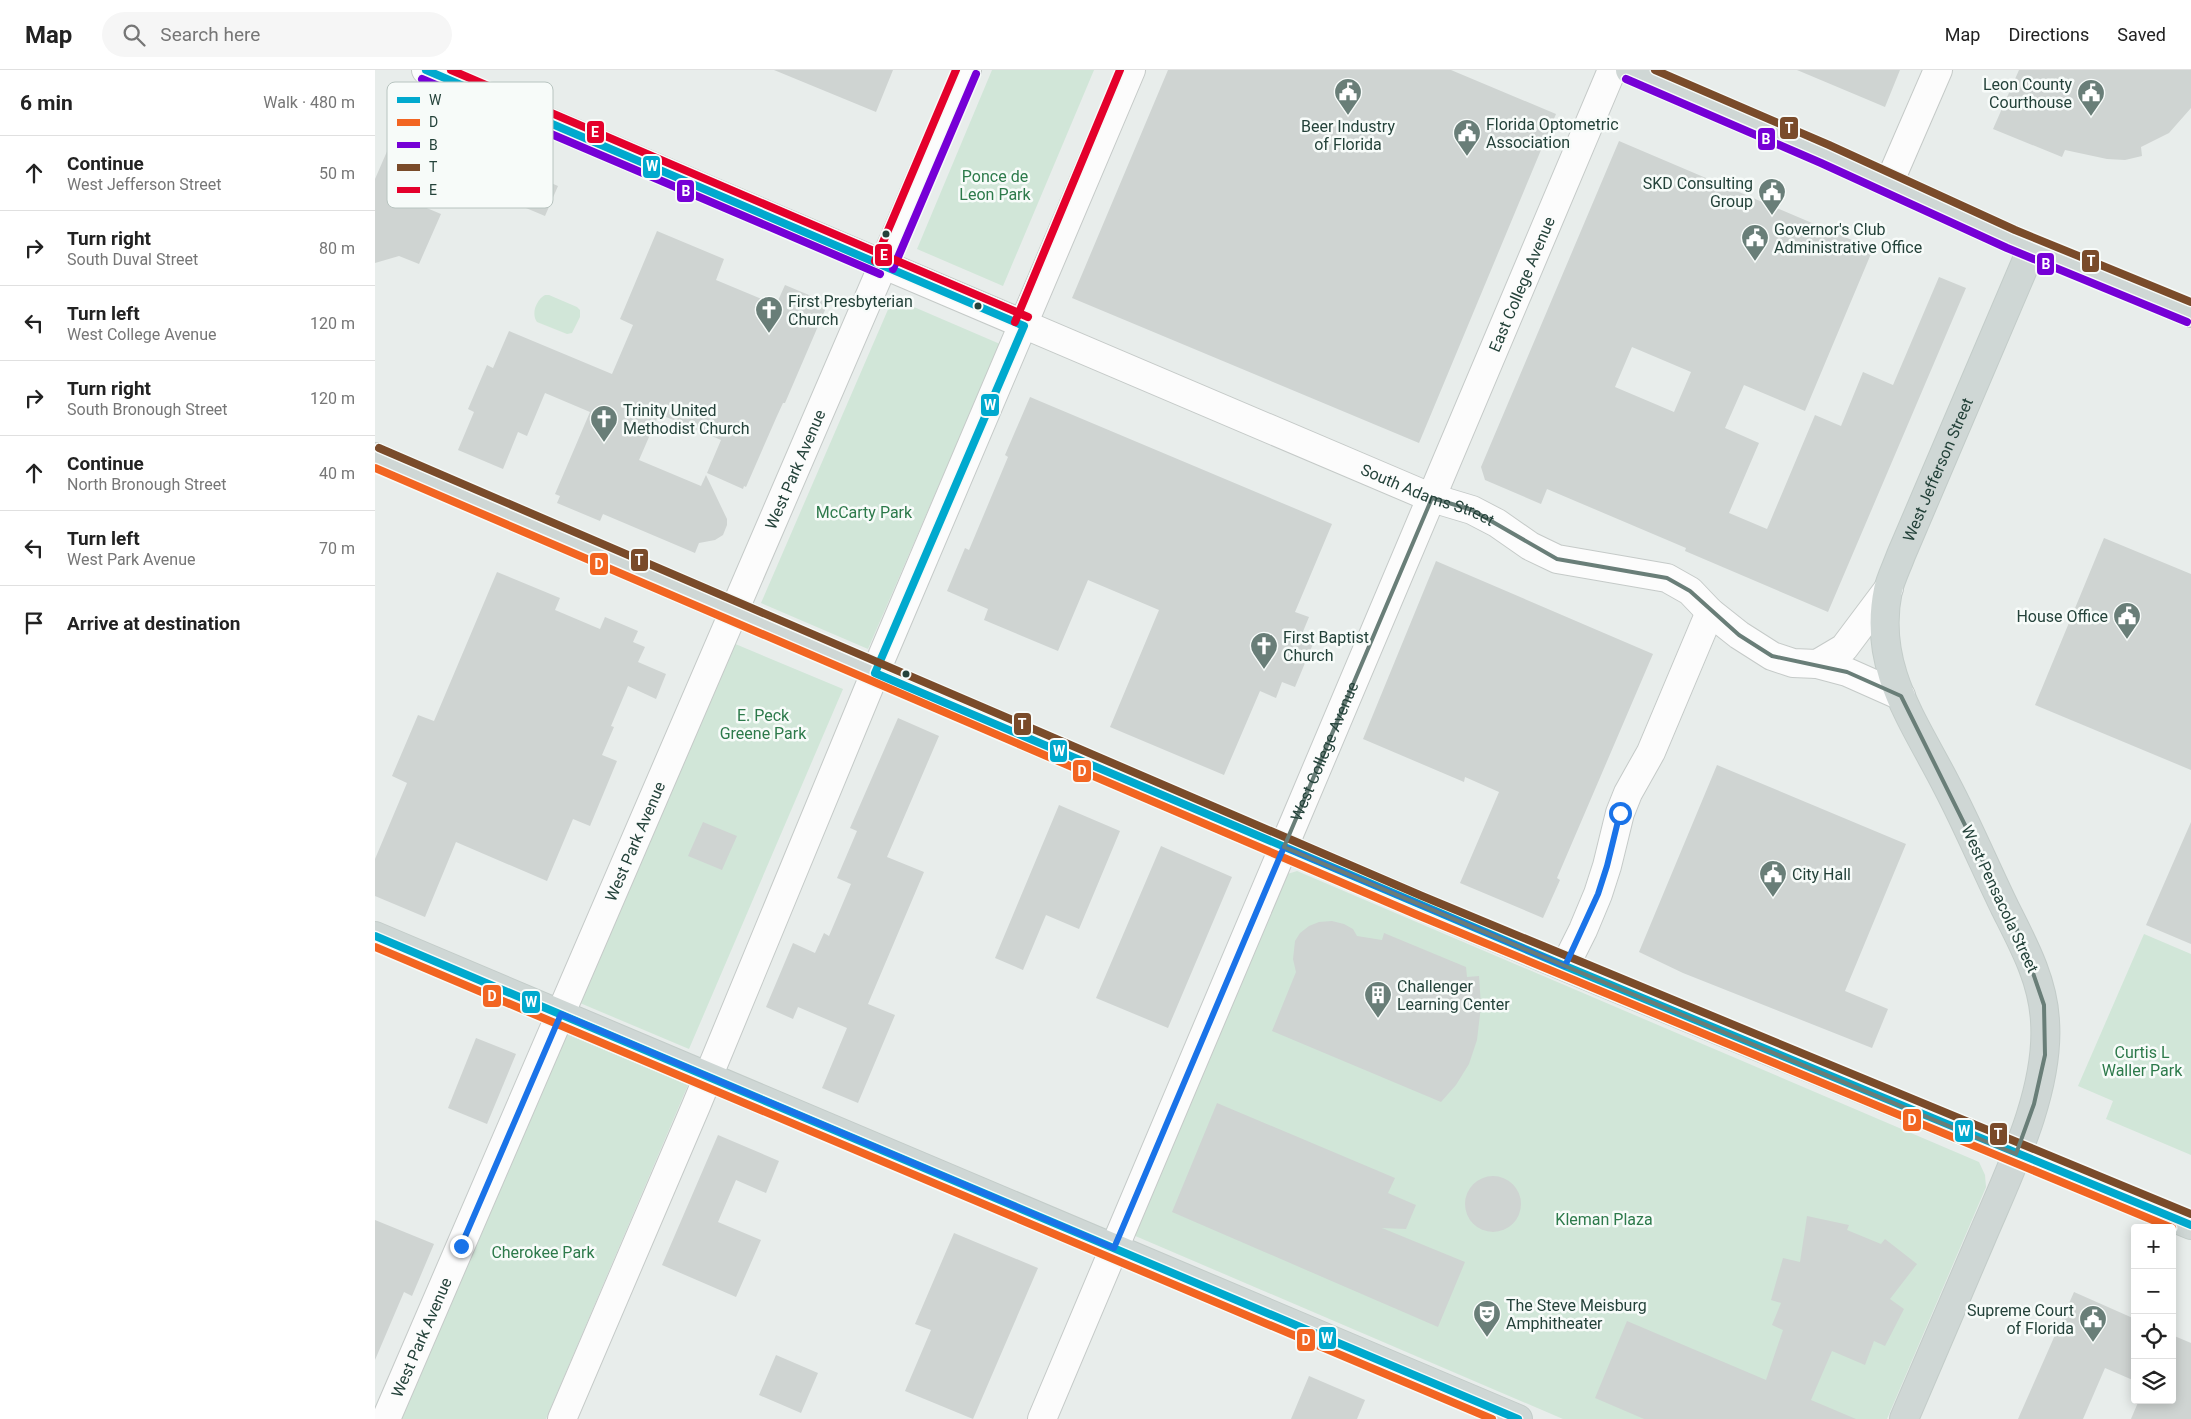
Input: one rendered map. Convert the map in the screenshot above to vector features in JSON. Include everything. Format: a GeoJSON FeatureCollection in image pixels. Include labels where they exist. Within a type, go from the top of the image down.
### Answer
{"type":"FeatureCollection","features":[{"type":"Feature","properties":{"kind":"main road"},"geometry":{"type":"LineString","coordinates":[[1630,70],[2032,248],[2191,313]]}},
{"type":"Feature","properties":{"kind":"main road","name":"West Jefferson Street"},"geometry":{"type":"LineString","coordinates":[[1901,696],[1889,664],[1885,637],[1889,588],[1904,546],[2032,248]]}},
{"type":"Feature","properties":{"kind":"main road"},"geometry":{"type":"LineString","coordinates":[[375,457],[875,673],[1565,966],[2191,1225]]}},
{"type":"Feature","properties":{"kind":"main road","name":"West Pensacola Street"},"geometry":{"type":"LineString","coordinates":[[1901,696],[1914,727],[1947,785],[2034,969],[2044,1005],[2045,1056],[2034,1104],[2016,1154],[1904,1419]]}},
{"type":"Feature","properties":{"kind":"main road"},"geometry":{"type":"LineString","coordinates":[[375,936],[1518,1419]]}},
{"type":"Feature","properties":{"kind":"street","name":"South Adams Street"},"geometry":{"type":"LineString","coordinates":[[426,70],[454,82]]}},
{"type":"Feature","properties":{"kind":"street","name":"West Park Avenue"},"geometry":{"type":"LineString","coordinates":[[387,1419],[967,70]]}},
{"type":"Feature","properties":{"kind":"street"},"geometry":{"type":"LineString","coordinates":[[563,1419],[875,673],[1024,326],[1131,70]]}},
{"type":"Feature","properties":{"kind":"street","name":"East College Avenue"},"geometry":{"type":"LineString","coordinates":[[1432,498],[1612,70]]}},
{"type":"Feature","properties":{"kind":"street"},"geometry":{"type":"LineString","coordinates":[[1889,184],[1937,70]]}},
{"type":"Feature","properties":{"kind":"street","name":"South Adams Street"},"geometry":{"type":"LineString","coordinates":[[553,124],[1432,498],[1472,510],[1497,523],[1530,546],[1557,559],[1667,578],[1690,591],[1711,612],[1739,635],[1773,656],[1793,663],[1817,664],[1847,672],[1901,696]]}},
{"type":"Feature","properties":{"kind":"street","name":"West College Avenue"},"geometry":{"type":"LineString","coordinates":[[1042,1419],[1432,498]]}},
{"type":"Feature","properties":{"kind":"street"},"geometry":{"type":"LineString","coordinates":[[1817,664],[1844,648],[1889,588]]}},
{"type":"Feature","properties":{"kind":"street"},"geometry":{"type":"LineString","coordinates":[[1565,966],[1598,894],[1620,813],[1628,793],[1651,752],[1711,612]]}},
{"type":"Feature","properties":{"kind":"highlighted area"},"geometry":{"type":"Polygon","coordinates":[[[1432,498],[1472,510],[1557,559],[1667,578],[1690,591],[1739,635],[1772,656],[1847,672],[1901,696],[2021,938],[2044,1005],[2045,1055],[2034,1104],[2016,1154],[1565,966],[1284,847],[1432,498]]]}},
{"type":"Feature","properties":{"kind":"green space","name":"Ponce de Leon Park"},"geometry":{"type":"Polygon","coordinates":[[[992,70],[1094,70],[1003,286],[917,249],[992,70]]]}},
{"type":"Feature","properties":{"kind":"green space"},"geometry":{"type":"Polygon","coordinates":[[[545,295],[577,307],[580,310],[580,317],[572,333],[567,334],[537,322],[534,315],[535,307],[545,295]]]}},
{"type":"Feature","properties":{"kind":"green space","name":"McCarty Park"},"geometry":{"type":"Polygon","coordinates":[[[893,298],[1000,344],[868,649],[761,603],[893,298]]]}},
{"type":"Feature","properties":{"kind":"green space","name":"E. Peck Greene Park"},"geometry":{"type":"Polygon","coordinates":[[[733,643],[843,689],[689,1049],[580,1003],[733,643]]]}},
{"type":"Feature","properties":{"kind":"green space","name":"Kleman Plaza"},"geometry":{"type":"Polygon","coordinates":[[[1297,871],[1979,1162],[1985,1175],[1986,1187],[1887,1419],[1563,1419],[1133,1235],[1281,876],[1297,871]]]}},
{"type":"Feature","properties":{"kind":"green space","name":"Curtis L Waller Park"},"geometry":{"type":"Polygon","coordinates":[[[2144,934],[2191,954],[2191,1155],[2106,1119],[2113,1101],[2078,1086],[2144,934]]]}},
{"type":"Feature","properties":{"kind":"green space","name":"Cherokee Park"},"geometry":{"type":"Polygon","coordinates":[[[562,1032],[688,1085],[546,1419],[401,1419],[562,1032]]]}},
{"type":"Feature","properties":{"kind":"building"},"geometry":{"type":"Polygon","coordinates":[[[774,70],[893,70],[876,112],[774,70]]]}},
{"type":"Feature","properties":{"kind":"building"},"geometry":{"type":"Polygon","coordinates":[[[1168,70],[1451,70],[1556,114],[1419,443],[1072,298],[1168,70]]]}},
{"type":"Feature","properties":{"kind":"building"},"geometry":{"type":"Polygon","coordinates":[[[1797,70],[1900,70],[1885,107],[1797,70]]]}},
{"type":"Feature","properties":{"kind":"building","name":"Leon County Courthouse"},"geometry":{"type":"Polygon","coordinates":[[[2019,70],[2191,70],[2191,108],[2169,133],[2141,147],[2142,156],[2125,160],[2107,159],[2065,150],[2062,157],[1993,129],[2019,70]]]}},
{"type":"Feature","properties":{"kind":"building"},"geometry":{"type":"Polygon","coordinates":[[[1619,141],[1873,249],[1805,411],[1744,385],[1725,428],[1759,443],[1729,513],[1767,529],[1815,415],[1841,426],[1863,372],[1893,385],[1939,277],[1966,288],[1828,612],[1685,551],[1686,548],[1547,489],[1541,504],[1485,480],[1481,467],[1619,141]],[[1632,347],[1615,387],[1674,412],[1691,372],[1632,347]]]}},
{"type":"Feature","properties":{"kind":"building"},"geometry":{"type":"Polygon","coordinates":[[[387,151],[387,208],[427,208],[441,214],[419,264],[399,256],[375,263],[375,179],[387,151]]]}},
{"type":"Feature","properties":{"kind":"building"},"geometry":{"type":"Polygon","coordinates":[[[553,184],[558,186],[553,198],[553,184]]]}},
{"type":"Feature","properties":{"kind":"building"},"geometry":{"type":"Polygon","coordinates":[[[526,208],[548,208],[545,216],[526,208]]]}},
{"type":"Feature","properties":{"kind":"building"},"geometry":{"type":"Polygon","coordinates":[[[657,231],[724,259],[716,280],[776,305],[785,285],[828,303],[785,403],[783,403],[746,487],[744,486],[743,489],[707,473],[721,440],[659,414],[639,460],[701,486],[706,475],[727,519],[723,535],[715,540],[699,543],[695,553],[603,514],[600,521],[557,503],[560,496],[555,494],[590,412],[545,393],[527,436],[518,432],[503,469],[458,450],[474,412],[468,409],[487,365],[493,368],[509,331],[612,374],[633,325],[620,319],[657,231]]]}},
{"type":"Feature","properties":{"kind":"building"},"geometry":{"type":"Polygon","coordinates":[[[1030,397],[1332,524],[1295,612],[1309,617],[1302,634],[1315,639],[1295,687],[1282,682],[1276,698],[1260,691],[1224,775],[1110,727],[1159,610],[1088,580],[1058,651],[984,620],[988,609],[947,591],[965,548],[969,550],[1008,457],[1005,455],[1030,397]]]}},
{"type":"Feature","properties":{"kind":"building","name":"House Office"},"geometry":{"type":"Polygon","coordinates":[[[2104,538],[2191,574],[2191,770],[2035,705],[2104,538]]]}},
{"type":"Feature","properties":{"kind":"building"},"geometry":{"type":"Polygon","coordinates":[[[1436,561],[1653,654],[1557,878],[1560,880],[1543,918],[1460,883],[1499,792],[1465,777],[1464,782],[1363,739],[1436,561]]]}},
{"type":"Feature","properties":{"kind":"building"},"geometry":{"type":"Polygon","coordinates":[[[497,572],[560,598],[555,610],[600,629],[605,617],[638,631],[633,642],[645,647],[638,662],[666,674],[656,699],[628,686],[611,726],[614,727],[602,755],[617,761],[590,826],[573,819],[547,881],[456,842],[425,917],[375,896],[375,859],[407,783],[392,776],[418,715],[434,721],[497,572]]]}},
{"type":"Feature","properties":{"kind":"building"},"geometry":{"type":"Polygon","coordinates":[[[898,718],[939,736],[887,857],[924,872],[868,1004],[895,1015],[858,1103],[822,1088],[847,1028],[798,1007],[793,1019],[766,1007],[793,943],[815,953],[824,933],[829,936],[851,884],[837,878],[857,831],[850,828],[898,718]]]}},
{"type":"Feature","properties":{"kind":"building","name":"City Hall"},"geometry":{"type":"Polygon","coordinates":[[[1717,765],[1906,844],[1845,991],[1888,1009],[1872,1048],[1683,973],[1639,952],[1717,765]]]}},
{"type":"Feature","properties":{"kind":"building"},"geometry":{"type":"Polygon","coordinates":[[[1059,805],[1120,831],[1079,929],[1046,915],[1023,970],[995,958],[1059,805]]]}},
{"type":"Feature","properties":{"kind":"building"},"geometry":{"type":"Polygon","coordinates":[[[703,822],[737,836],[722,870],[688,856],[703,822]]]}},
{"type":"Feature","properties":{"kind":"building"},"geometry":{"type":"Polygon","coordinates":[[[2191,822],[2191,944],[2146,925],[2191,822]]]}},
{"type":"Feature","properties":{"kind":"building"},"geometry":{"type":"Polygon","coordinates":[[[1161,846],[1232,877],[1168,1028],[1096,998],[1161,846]]]}},
{"type":"Feature","properties":{"kind":"building","name":"Challenger Learning Center"},"geometry":{"type":"Polygon","coordinates":[[[1332,921],[1353,929],[1357,936],[1382,940],[1384,933],[1466,967],[1467,977],[1479,976],[1481,1006],[1477,1040],[1469,1064],[1456,1085],[1441,1102],[1272,1031],[1296,972],[1293,959],[1295,941],[1300,933],[1309,926],[1319,922],[1332,921]]]}},
{"type":"Feature","properties":{"kind":"building"},"geometry":{"type":"Polygon","coordinates":[[[476,1038],[516,1054],[487,1124],[448,1108],[476,1038]]]}},
{"type":"Feature","properties":{"kind":"building"},"geometry":{"type":"Polygon","coordinates":[[[1217,1103],[1395,1178],[1388,1193],[1416,1205],[1406,1229],[1382,1228],[1465,1262],[1438,1327],[1172,1212],[1217,1103]]]}},
{"type":"Feature","properties":{"kind":"building"},"geometry":{"type":"Polygon","coordinates":[[[718,1135],[779,1161],[766,1193],[736,1180],[718,1222],[761,1240],[736,1297],[662,1265],[718,1135]]]}},
{"type":"Feature","properties":{"kind":"building"},"geometry":{"type":"Polygon","coordinates":[[[1487,1176],[1499,1176],[1509,1180],[1517,1188],[1521,1204],[1517,1220],[1509,1228],[1499,1232],[1487,1232],[1477,1228],[1469,1220],[1465,1210],[1465,1198],[1469,1188],[1477,1180],[1487,1176]]]}},
{"type":"Feature","properties":{"kind":"building"},"geometry":{"type":"Polygon","coordinates":[[[1807,1216],[1849,1225],[1847,1230],[1881,1244],[1885,1239],[1917,1264],[1890,1299],[1904,1309],[1885,1346],[1874,1341],[1865,1365],[1832,1351],[1811,1400],[1856,1419],[1644,1419],[1595,1398],[1627,1321],[1766,1380],[1783,1330],[1772,1325],[1781,1303],[1771,1300],[1783,1258],[1800,1262],[1807,1216]]]}},
{"type":"Feature","properties":{"kind":"building"},"geometry":{"type":"Polygon","coordinates":[[[375,1220],[434,1244],[412,1296],[404,1292],[375,1360],[375,1220]]]}},
{"type":"Feature","properties":{"kind":"building"},"geometry":{"type":"Polygon","coordinates":[[[954,1233],[1038,1268],[973,1419],[905,1391],[931,1330],[915,1324],[954,1233]]]}},
{"type":"Feature","properties":{"kind":"building","name":"Supreme Court of Florida"},"geometry":{"type":"Polygon","coordinates":[[[2074,1292],[2131,1317],[2131,1379],[2105,1368],[2083,1419],[2018,1419],[2074,1292]]]}},
{"type":"Feature","properties":{"kind":"building"},"geometry":{"type":"Polygon","coordinates":[[[2176,1337],[2191,1343],[2191,1419],[2131,1419],[2137,1404],[2176,1404],[2176,1337]]]}},
{"type":"Feature","properties":{"kind":"building"},"geometry":{"type":"Polygon","coordinates":[[[776,1355],[818,1373],[801,1413],[759,1395],[776,1355]]]}},
{"type":"Feature","properties":{"kind":"building"},"geometry":{"type":"Polygon","coordinates":[[[1309,1376],[1365,1400],[1357,1419],[1291,1419],[1309,1376]]]}},
{"type":"Feature","properties":{"kind":"transit line","name":"W"},"geometry":{"type":"LineString","coordinates":[[426,70],[454,82]]}},
{"type":"Feature","properties":{"kind":"transit line","name":"E"},"geometry":{"type":"LineString","coordinates":[[451,70],[479,82]]}},
{"type":"Feature","properties":{"kind":"transit line","name":"E"},"geometry":{"type":"LineString","coordinates":[[875,261],[956,70]]}},
{"type":"Feature","properties":{"kind":"transit line","name":"E"},"geometry":{"type":"LineString","coordinates":[[1015,322],[1120,70]]}},
{"type":"Feature","properties":{"kind":"transit line","name":"T"},"geometry":{"type":"LineString","coordinates":[[1655,70],[1829,145],[2015,230],[2191,302]]}},
{"type":"Feature","properties":{"kind":"transit line","name":"B"},"geometry":{"type":"LineString","coordinates":[[893,269],[976,74]]}},
{"type":"Feature","properties":{"kind":"transit line","name":"B"},"geometry":{"type":"LineString","coordinates":[[422,79],[429,82]]}},
{"type":"Feature","properties":{"kind":"transit line","name":"B"},"geometry":{"type":"LineString","coordinates":[[1626,79],[1821,163],[2007,248],[2187,322]]}},
{"type":"Feature","properties":{"kind":"transit line","name":"E"},"geometry":{"type":"LineString","coordinates":[[553,114],[1028,317]]}},
{"type":"Feature","properties":{"kind":"transit line","name":"W"},"geometry":{"type":"LineString","coordinates":[[553,124],[1024,326],[875,673],[1565,966],[2191,1225]]}},
{"type":"Feature","properties":{"kind":"transit line","name":"B"},"geometry":{"type":"LineString","coordinates":[[553,135],[880,274]]}},
{"type":"Feature","properties":{"kind":"transit line","name":"T"},"geometry":{"type":"LineString","coordinates":[[379,448],[1422,896],[2191,1214]]}},
{"type":"Feature","properties":{"kind":"transit line","name":"D"},"geometry":{"type":"LineString","coordinates":[[375,468],[1415,914],[2162,1224]]}},
{"type":"Feature","properties":{"kind":"transit line","name":"W"},"geometry":{"type":"LineString","coordinates":[[375,936],[1518,1419]]}},
{"type":"Feature","properties":{"kind":"transit line","name":"D"},"geometry":{"type":"LineString","coordinates":[[375,947],[1492,1419]]}},
{"type":"Feature","properties":{"kind":"place","name":"Beer Industry of Florida"},"geometry":{"type":"Point","coordinates":[1348,116]}},
{"type":"Feature","properties":{"kind":"place","name":"Leon County Courthouse"},"geometry":{"type":"Point","coordinates":[2091,117]}},
{"type":"Feature","properties":{"kind":"place","name":"Florida Optometric Association"},"geometry":{"type":"Point","coordinates":[1467,157]}},
{"type":"Feature","properties":{"kind":"place","name":"SKD Consulting Group"},"geometry":{"type":"Point","coordinates":[1772,216]}},
{"type":"Feature","properties":{"kind":"place","name":"Governor's Club Administrative Office"},"geometry":{"type":"Point","coordinates":[1755,262]}},
{"type":"Feature","properties":{"kind":"place","name":"First Presbyterian Church"},"geometry":{"type":"Point","coordinates":[769,334]}},
{"type":"Feature","properties":{"kind":"place","name":"Trinity United Methodist Church"},"geometry":{"type":"Point","coordinates":[604,443]}},
{"type":"Feature","properties":{"kind":"place","name":"House Office"},"geometry":{"type":"Point","coordinates":[2127,640]}},
{"type":"Feature","properties":{"kind":"place","name":"First Baptist Church"},"geometry":{"type":"Point","coordinates":[1264,670]}},
{"type":"Feature","properties":{"kind":"place","name":"City Hall"},"geometry":{"type":"Point","coordinates":[1773,898]}},
{"type":"Feature","properties":{"kind":"place","name":"Challenger Learning Center"},"geometry":{"type":"Point","coordinates":[1378,1019]}},
{"type":"Feature","properties":{"kind":"place","name":"The Steve Meisburg Amphitheater"},"geometry":{"type":"Point","coordinates":[1487,1338]}},
{"type":"Feature","properties":{"kind":"place","name":"Supreme Court of Florida"},"geometry":{"type":"Point","coordinates":[2093,1343]}},
{"type":"Feature","properties":{"kind":"route"},"geometry":{"type":"LineString","coordinates":[[461,1246],[561,1014],[1114,1248],[1284,847],[1565,966],[1598,894],[1620,813]]}}]}
